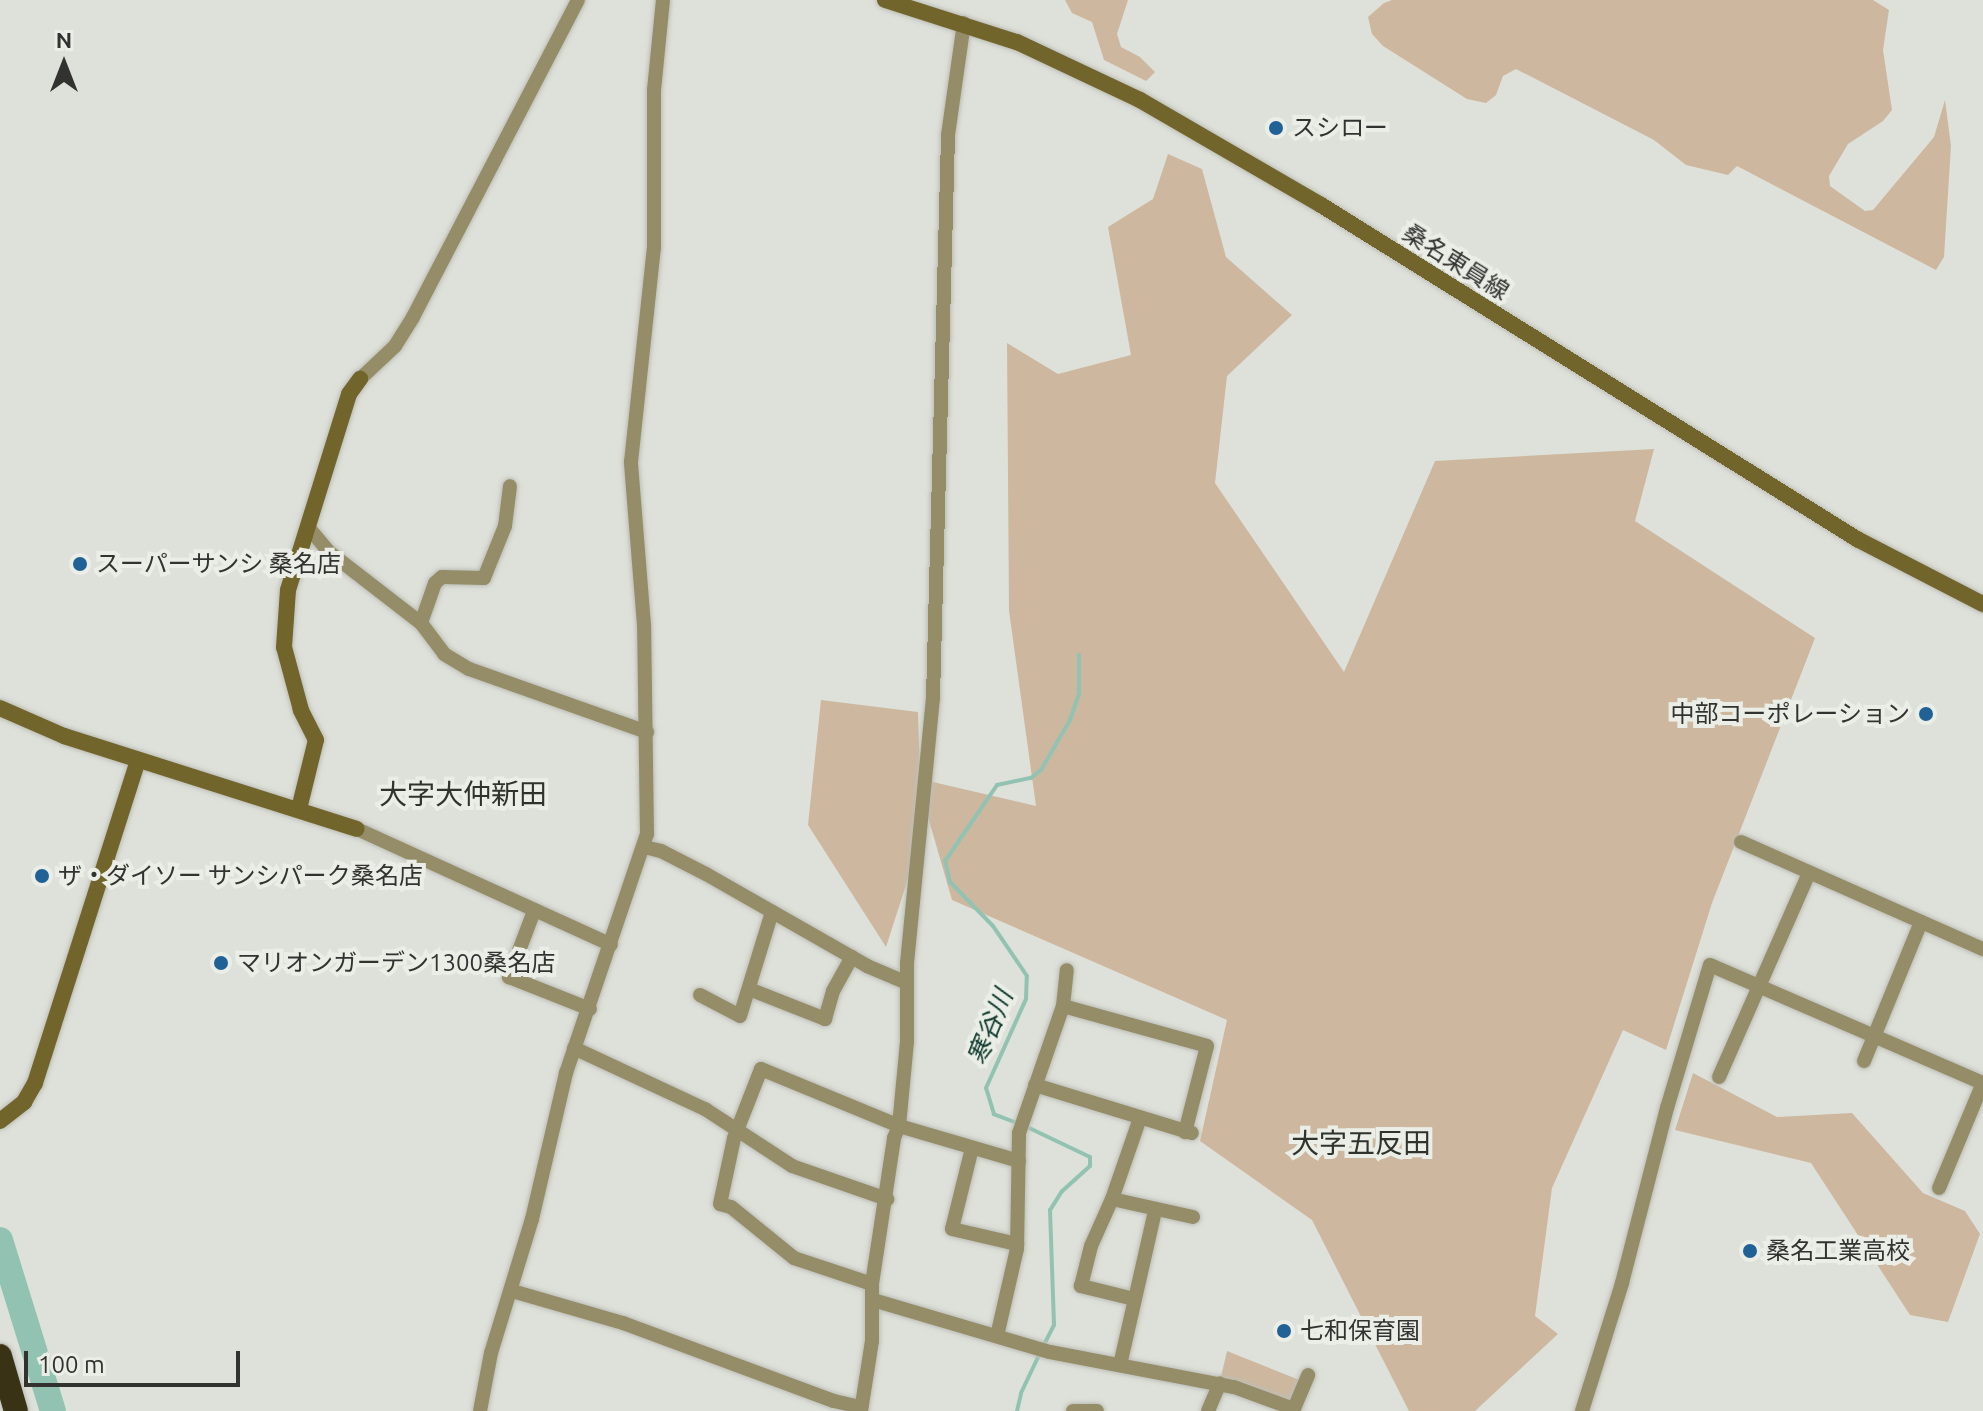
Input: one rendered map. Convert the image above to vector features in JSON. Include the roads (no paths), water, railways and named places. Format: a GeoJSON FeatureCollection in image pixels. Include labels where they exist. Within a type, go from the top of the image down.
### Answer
{"type":"FeatureCollection","features":[{"type":"Feature","properties":{"kind":"highway"},"geometry":{"type":"LineString","coordinates":[[0,1356],[16,1411]]}},
{"type":"Feature","properties":{"kind":"main road","name":"桑名東員線"},"geometry":{"type":"LineString","coordinates":[[885,0],[1017,42],[1153,108],[1321,205],[1857,539],[1983,604]]}},
{"type":"Feature","properties":{"kind":"main road"},"geometry":{"type":"LineString","coordinates":[[299,809],[316,740],[301,710],[284,647],[288,590],[349,394],[360,379]]}},
{"type":"Feature","properties":{"kind":"main road"},"geometry":{"type":"LineString","coordinates":[[0,708],[54,733],[357,829]]}},
{"type":"Feature","properties":{"kind":"main road"},"geometry":{"type":"LineString","coordinates":[[0,1121],[24,1102],[35,1083],[138,760]]}},
{"type":"Feature","properties":{"kind":"street"},"geometry":{"type":"LineString","coordinates":[[360,379],[395,346],[413,317],[578,0]]}},
{"type":"Feature","properties":{"kind":"street"},"geometry":{"type":"LineString","coordinates":[[480,1411],[491,1353],[512,1291],[574,1048],[644,847],[649,818],[644,625],[631,462],[654,248],[654,90],[663,0]]}},
{"type":"Feature","properties":{"kind":"street"},"geometry":{"type":"LineString","coordinates":[[512,1291],[623,1323],[861,1409],[872,1341],[872,1284],[894,1138],[899,1126],[907,1042],[907,983],[936,661],[948,135],[964,23]]}},
{"type":"Feature","properties":{"kind":"street"},"geometry":{"type":"LineString","coordinates":[[421,623],[435,583],[442,577],[484,578],[505,526],[510,486]]}},
{"type":"Feature","properties":{"kind":"street"},"geometry":{"type":"LineString","coordinates":[[308,527],[329,552],[421,623],[444,654],[469,669],[647,732]]}},
{"type":"Feature","properties":{"kind":"street"},"geometry":{"type":"LineString","coordinates":[[357,829],[611,945]]}},
{"type":"Feature","properties":{"kind":"street"},"geometry":{"type":"LineString","coordinates":[[1741,842],[1983,949]]}},
{"type":"Feature","properties":{"kind":"street"},"geometry":{"type":"LineString","coordinates":[[644,847],[661,851],[852,957],[907,983]]}},
{"type":"Feature","properties":{"kind":"street"},"geometry":{"type":"LineString","coordinates":[[1719,1077],[1809,873]]}},
{"type":"Feature","properties":{"kind":"street"},"geometry":{"type":"LineString","coordinates":[[534,911],[509,977],[590,1009]]}},
{"type":"Feature","properties":{"kind":"street"},"geometry":{"type":"LineString","coordinates":[[700,995],[740,1016],[772,912]]}},
{"type":"Feature","properties":{"kind":"street"},"geometry":{"type":"LineString","coordinates":[[1864,1061],[1921,922]]}},
{"type":"Feature","properties":{"kind":"street"},"geometry":{"type":"LineString","coordinates":[[749,989],[825,1019],[833,991],[852,957]]}},
{"type":"Feature","properties":{"kind":"street"},"geometry":{"type":"LineString","coordinates":[[1582,1411],[1622,1283],[1667,1108],[1710,965],[1983,1083],[1939,1188]]}},
{"type":"Feature","properties":{"kind":"street"},"geometry":{"type":"LineString","coordinates":[[997,1336],[1017,1244],[1019,1133],[1063,1006],[1067,970]]}},
{"type":"Feature","properties":{"kind":"street"},"geometry":{"type":"LineString","coordinates":[[1035,1085],[1190,1133],[1207,1046],[1063,1006]]}},
{"type":"Feature","properties":{"kind":"street"},"geometry":{"type":"LineString","coordinates":[[574,1048],[705,1109],[792,1166],[887,1199]]}},
{"type":"Feature","properties":{"kind":"street"},"geometry":{"type":"LineString","coordinates":[[872,1284],[794,1258],[731,1207],[720,1204],[737,1130],[761,1069],[899,1126],[1019,1161]]}},
{"type":"Feature","properties":{"kind":"street"},"geometry":{"type":"LineString","coordinates":[[1134,1299],[1081,1286],[1091,1246],[1112,1199],[1140,1118]]}},
{"type":"Feature","properties":{"kind":"street"},"geometry":{"type":"LineString","coordinates":[[972,1148],[952,1229],[1017,1244]]}},
{"type":"Feature","properties":{"kind":"street"},"geometry":{"type":"LineString","coordinates":[[1112,1199],[1193,1217]]}},
{"type":"Feature","properties":{"kind":"street"},"geometry":{"type":"LineString","coordinates":[[1120,1365],[1155,1211]]}},
{"type":"Feature","properties":{"kind":"street"},"geometry":{"type":"LineString","coordinates":[[873,1300],[1043,1350],[1220,1383],[1294,1410],[1308,1375]]}},
{"type":"Feature","properties":{"kind":"street"},"geometry":{"type":"LineString","coordinates":[[1208,1411],[1220,1383]]}},
{"type":"Feature","properties":{"kind":"street"},"geometry":{"type":"LineString","coordinates":[[1073,1411],[1097,1411]]}},
{"type":"Feature","properties":{"kind":"waterway","name":"寒谷川"},"geometry":{"type":"LineString","coordinates":[[1017,1123],[994,1114],[986,1088],[1026,999],[1027,976],[993,926],[950,882],[945,861],[997,785],[1031,778],[1041,770],[1070,720],[1079,694],[1079,655]]}},
{"type":"Feature","properties":{"kind":"waterway","name":"寒谷川"},"geometry":{"type":"LineString","coordinates":[[1025,1126],[1090,1157],[1090,1166],[1062,1191],[1050,1210],[1054,1325],[1044,1345]]}},
{"type":"Feature","properties":{"kind":"waterway"},"geometry":{"type":"LineString","coordinates":[[0,1240],[53,1411]]}},
{"type":"Feature","properties":{"kind":"waterway","name":"寒谷川"},"geometry":{"type":"LineString","coordinates":[[1017,1411],[1021,1393],[1040,1353]]}},
{"type":"Feature","properties":{"kind":"place","name":"スシロー"},"geometry":{"type":"Point","coordinates":[1276,128]}},
{"type":"Feature","properties":{"kind":"place","name":"スーパーサンシ 桑名店"},"geometry":{"type":"Point","coordinates":[80,564]}},
{"type":"Feature","properties":{"kind":"place","name":"中部コーポレーション"},"geometry":{"type":"Point","coordinates":[1926,714]}},
{"type":"Feature","properties":{"kind":"place","name":"ザ・ダイソー サンシパーク桑名店"},"geometry":{"type":"Point","coordinates":[42,876]}},
{"type":"Feature","properties":{"kind":"place","name":"マリオンガーデン1300桑名店"},"geometry":{"type":"Point","coordinates":[221,963]}},
{"type":"Feature","properties":{"kind":"place","name":"桑名工業高校"},"geometry":{"type":"Point","coordinates":[1750,1251]}},
{"type":"Feature","properties":{"kind":"place","name":"七和保育園"},"geometry":{"type":"Point","coordinates":[1284,1331]}},
{"type":"Feature","properties":{"kind":"district","name":"大字大仲新田"},"geometry":{"type":"Point","coordinates":[463,794]}},
{"type":"Feature","properties":{"kind":"district","name":"大字五反田"},"geometry":{"type":"Point","coordinates":[1361,1143]}}]}
